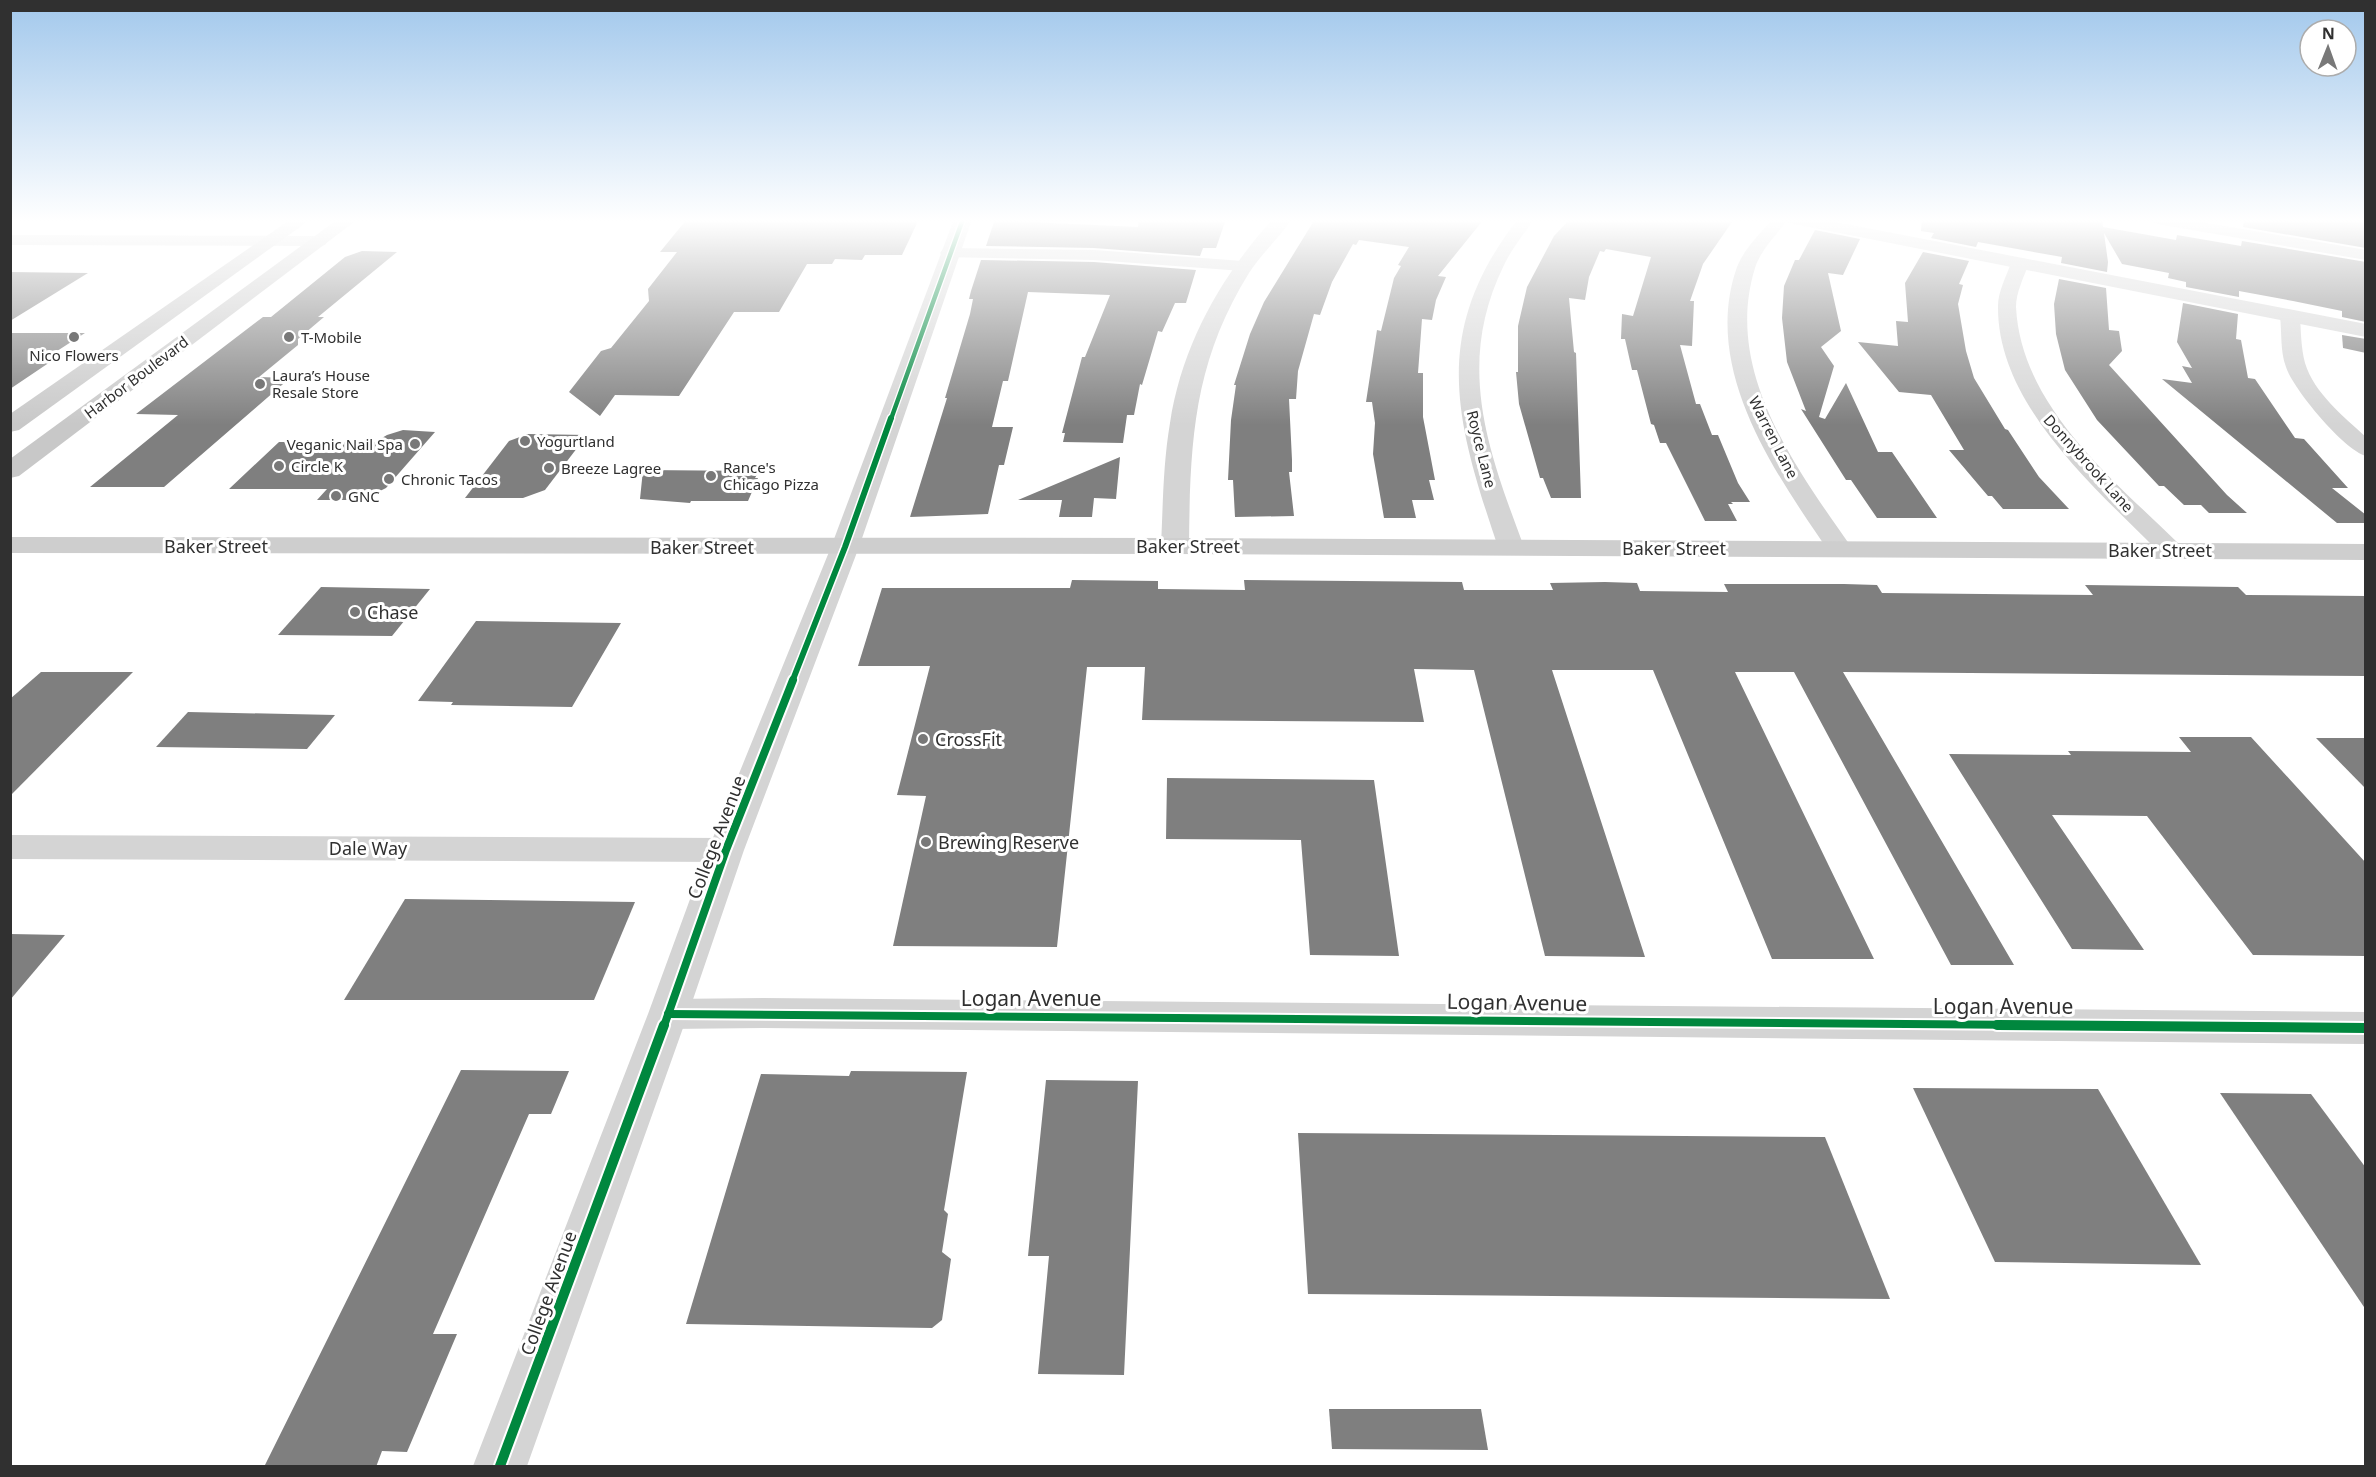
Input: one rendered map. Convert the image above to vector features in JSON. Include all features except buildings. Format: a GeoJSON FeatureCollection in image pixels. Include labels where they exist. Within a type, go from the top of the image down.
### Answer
{"type":"FeatureCollection","features":[{"type":"Feature","properties":{"kind":"main road","name":"Harbor Boulevard"},"geometry":{"type":"LineString","coordinates":[[10,425],[204,288]]}},
{"type":"Feature","properties":{"kind":"main road","name":"Harbor Boulevard"},"geometry":{"type":"LineString","coordinates":[[10,471],[257,288]]}},
{"type":"Feature","properties":{"kind":"main road","name":"Baker Street"},"geometry":{"type":"LineString","coordinates":[[10,545],[1175,546],[2366,552]]}},
{"type":"Feature","properties":{"kind":"street","name":"College Avenue"},"geometry":{"type":"LineString","coordinates":[[500,1467],[668,1014],[726,850],[845,547],[937,288]]}},
{"type":"Feature","properties":{"kind":"street"},"geometry":{"type":"LineString","coordinates":[[1175,546],[1178,453],[1190,379],[1203,338],[1230,288]]}},
{"type":"Feature","properties":{"kind":"street","name":"Royce Lane"},"geometry":{"type":"LineString","coordinates":[[1483,288],[1477,306],[1469,359],[1472,422],[1511,547]]}},
{"type":"Feature","properties":{"kind":"street","name":"Warren Lane"},"geometry":{"type":"LineString","coordinates":[[1742,288],[1739,300],[1739,335],[1745,376],[1756,408],[1783,460],[1839,548]]}},
{"type":"Feature","properties":{"kind":"street","name":"Donnybrook Lane"},"geometry":{"type":"LineString","coordinates":[[2012,288],[2007,305],[2019,368],[2042,411],[2094,471],[2171,550]]}},
{"type":"Feature","properties":{"kind":"street"},"geometry":{"type":"LineString","coordinates":[[2147,288],[2366,331]]}},
{"type":"Feature","properties":{"kind":"street"},"geometry":{"type":"LineString","coordinates":[[2290,316],[2296,368],[2317,399],[2366,449]]}},
{"type":"Feature","properties":{"kind":"street","name":"Dale Way"},"geometry":{"type":"LineString","coordinates":[[10,847],[726,850]]}},
{"type":"Feature","properties":{"kind":"street","name":"Logan Avenue"},"geometry":{"type":"LineString","coordinates":[[668,1014],[2366,1028]]}},
{"type":"Feature","properties":{"kind":"cycle path"},"geometry":{"type":"LineString","coordinates":[[500,1466],[668,1014],[726,850],[845,547],[938,288]]}},
{"type":"Feature","properties":{"kind":"cycle path"},"geometry":{"type":"LineString","coordinates":[[668,1014],[2366,1028]]}},
{"type":"Feature","properties":{"kind":"place","name":"Nico Flowers"},"geometry":{"type":"Point","coordinates":[74,337]}},
{"type":"Feature","properties":{"kind":"place","name":"T-Mobile"},"geometry":{"type":"Point","coordinates":[289,337]}},
{"type":"Feature","properties":{"kind":"place","name":"Laura’s House Resale Store"},"geometry":{"type":"Point","coordinates":[260,384]}},
{"type":"Feature","properties":{"kind":"place","name":"Yogurtland"},"geometry":{"type":"Point","coordinates":[525,441]}},
{"type":"Feature","properties":{"kind":"place","name":"Veganic Nail Spa"},"geometry":{"type":"Point","coordinates":[415,444]}},
{"type":"Feature","properties":{"kind":"place","name":"Circle K"},"geometry":{"type":"Point","coordinates":[279,466]}},
{"type":"Feature","properties":{"kind":"place","name":"Breeze Lagree"},"geometry":{"type":"Point","coordinates":[549,468]}},
{"type":"Feature","properties":{"kind":"place","name":"Rance's Chicago Pizza"},"geometry":{"type":"Point","coordinates":[711,476]}},
{"type":"Feature","properties":{"kind":"place","name":"Chronic Tacos"},"geometry":{"type":"Point","coordinates":[389,479]}},
{"type":"Feature","properties":{"kind":"place","name":"GNC"},"geometry":{"type":"Point","coordinates":[336,496]}},
{"type":"Feature","properties":{"kind":"place","name":"Chase"},"geometry":{"type":"Point","coordinates":[355,612]}},
{"type":"Feature","properties":{"kind":"place","name":"CrossFit"},"geometry":{"type":"Point","coordinates":[923,739]}},
{"type":"Feature","properties":{"kind":"place","name":"Brewing Reserve"},"geometry":{"type":"Point","coordinates":[926,842]}}]}
